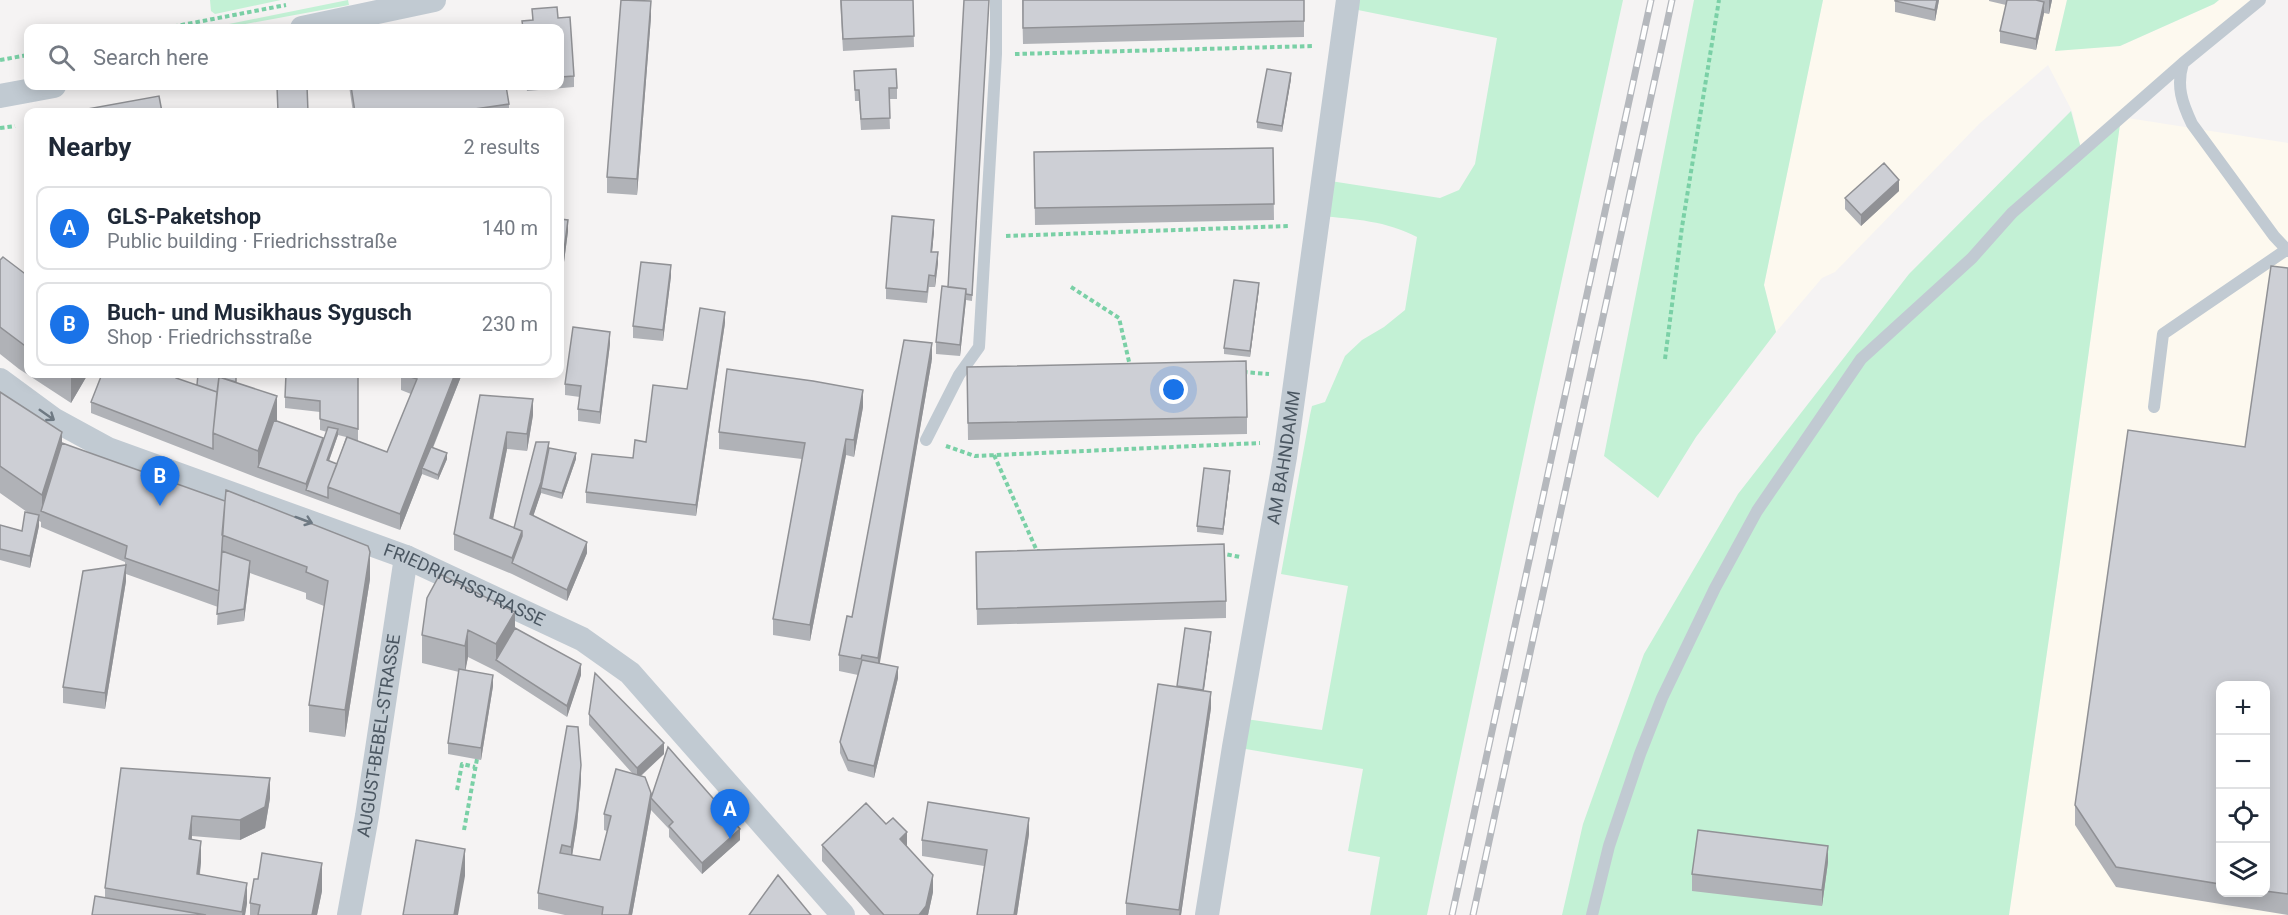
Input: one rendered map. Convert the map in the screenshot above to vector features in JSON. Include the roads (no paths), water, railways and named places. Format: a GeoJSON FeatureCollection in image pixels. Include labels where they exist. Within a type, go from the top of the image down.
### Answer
{"type":"FeatureCollection","features":[{"type":"Feature","properties":{"kind":"street","name":"AM BAHNDAMM"},"geometry":{"type":"LineString","coordinates":[[1207,915],[1288,442],[1348,0]]}},
{"type":"Feature","properties":{"kind":"street"},"geometry":{"type":"LineString","coordinates":[[321,24],[429,1]]}},
{"type":"Feature","properties":{"kind":"street"},"geometry":{"type":"LineString","coordinates":[[0,96],[32,90]]}},
{"type":"Feature","properties":{"kind":"street","name":"FRIEDRICHSSTRASSE"},"geometry":{"type":"LineString","coordinates":[[0,380],[53,419],[108,449],[406,557],[582,639],[630,674],[843,915]]}},
{"type":"Feature","properties":{"kind":"street","name":"AUGUST-BEBEL-STRASSE"},"geometry":{"type":"LineString","coordinates":[[349,915],[367,816],[406,557]]}},
{"type":"Feature","properties":{"kind":"lane"},"geometry":{"type":"LineString","coordinates":[[926,440],[959,375],[979,347],[996,54],[996,0]]}},
{"type":"Feature","properties":{"kind":"lane"},"geometry":{"type":"LineString","coordinates":[[1592,915],[1612,836],[1640,754],[1662,698],[1705,608],[1757,511],[1862,359],[1972,258],[2012,213],[2183,63],[2260,0]]}},
{"type":"Feature","properties":{"kind":"lane"},"geometry":{"type":"LineString","coordinates":[[2154,407],[2163,334],[2287,250],[2192,124],[2183,105],[2179,86],[2183,63]]}},
{"type":"Feature","properties":{"kind":"railway"},"geometry":{"type":"LineString","coordinates":[[1452,915],[1651,0]]}},
{"type":"Feature","properties":{"kind":"railway"},"geometry":{"type":"LineString","coordinates":[[1473,915],[1672,0]]}},
{"type":"Feature","properties":{"kind":"place","name":"Buch- und Musikhaus Sygusch"},"geometry":{"type":"Point","coordinates":[160,506]}},
{"type":"Feature","properties":{"kind":"place","name":"GLS-Paketshop"},"geometry":{"type":"Point","coordinates":[730,839]}}]}
